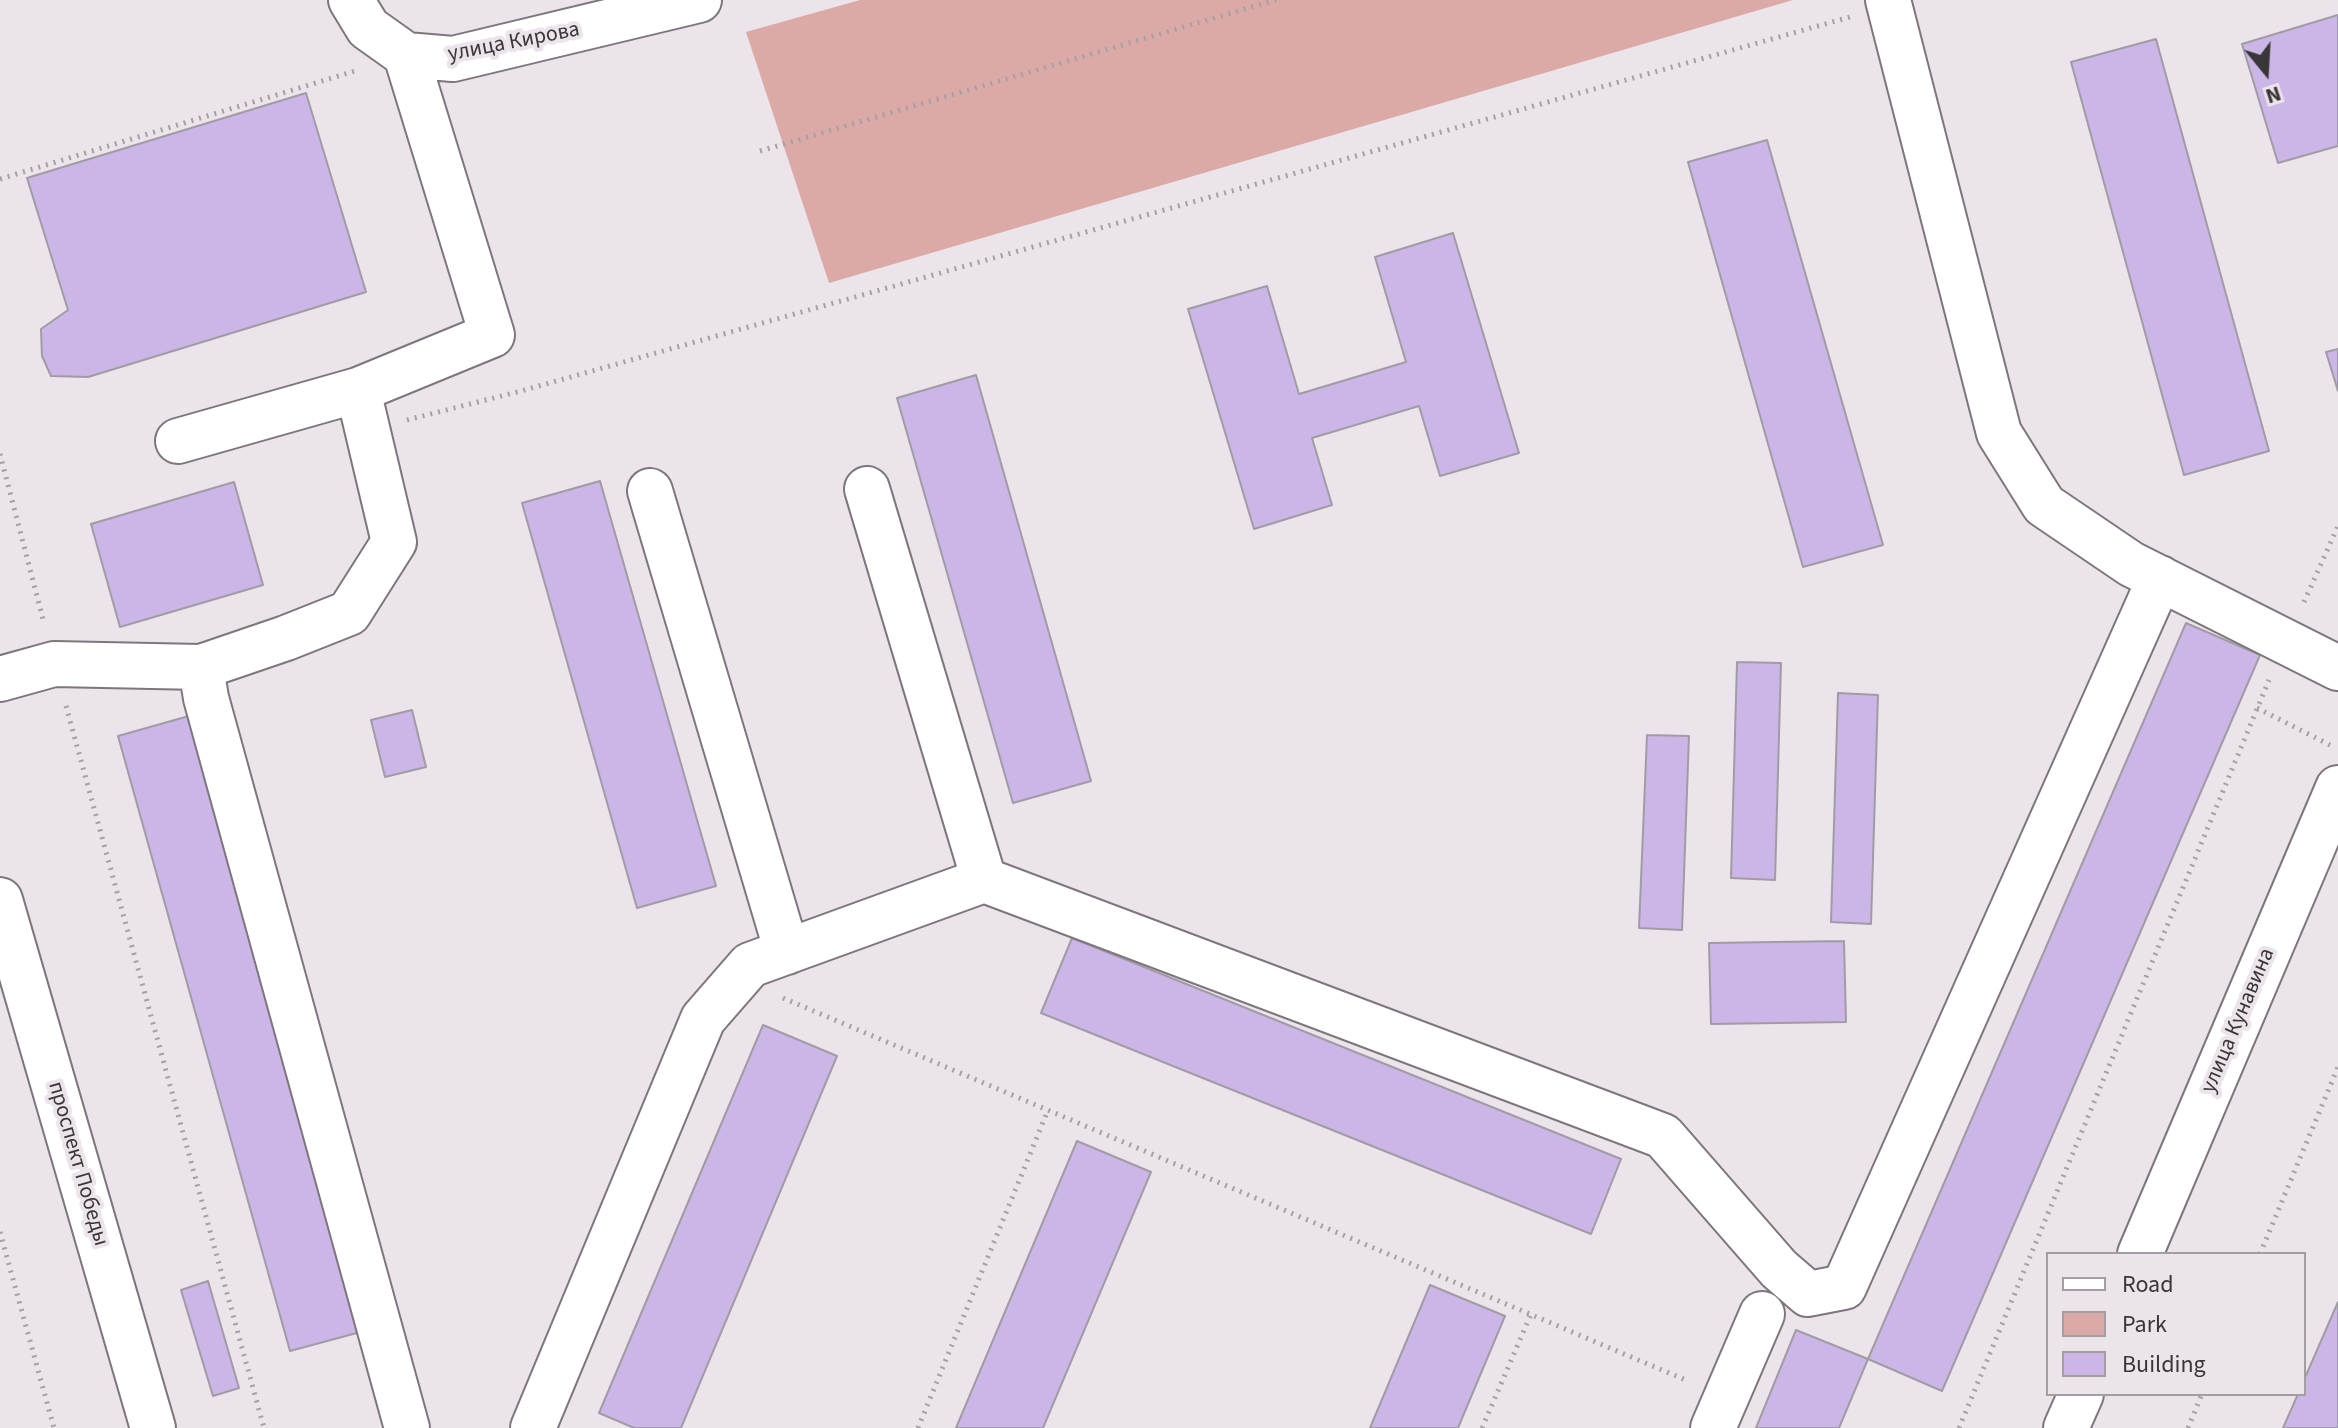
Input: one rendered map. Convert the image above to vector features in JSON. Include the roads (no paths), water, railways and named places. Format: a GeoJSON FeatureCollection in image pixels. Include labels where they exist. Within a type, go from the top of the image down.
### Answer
{"type":"FeatureCollection","features":[{"type":"Feature","properties":{"kind":"main road"},"geometry":{"type":"LineString","coordinates":[[178,441],[363,410],[492,335],[406,55],[368,28],[351,0]]}},
{"type":"Feature","properties":{"kind":"main road"},"geometry":{"type":"LineString","coordinates":[[1896,2],[1999,433],[2044,505],[2131,564],[2338,668]]}},
{"type":"Feature","properties":{"kind":"main road","name":"улица Кирова"},"geometry":{"type":"LineString","coordinates":[[406,55],[453,59],[598,12],[671,3]]}},
{"type":"Feature","properties":{"kind":"main road"},"geometry":{"type":"LineString","coordinates":[[0,679],[54,664],[201,667],[349,613],[394,542],[363,410]]}},
{"type":"Feature","properties":{"kind":"main road"},"geometry":{"type":"LineString","coordinates":[[867,489],[984,880]]}},
{"type":"Feature","properties":{"kind":"main road"},"geometry":{"type":"LineString","coordinates":[[650,491],[787,952]]}},
{"type":"Feature","properties":{"kind":"main road"},"geometry":{"type":"LineString","coordinates":[[533,1428],[703,1019],[750,965],[984,880],[1663,1136],[1779,1269],[1808,1294],[1844,1287],[2160,578]]}},
{"type":"Feature","properties":{"kind":"main road"},"geometry":{"type":"LineString","coordinates":[[201,667],[206,698],[407,1428]]}},
{"type":"Feature","properties":{"kind":"main road","name":"улица Кунавина"},"geometry":{"type":"LineString","coordinates":[[2141,1252],[2338,788]]}},
{"type":"Feature","properties":{"kind":"main road","name":"проспект Победы"},"geometry":{"type":"LineString","coordinates":[[0,900],[153,1428]]}},
{"type":"Feature","properties":{"kind":"main road"},"geometry":{"type":"LineString","coordinates":[[1719,1412],[1762,1314]]}},
{"type":"Feature","properties":{"kind":"main road"},"geometry":{"type":"LineString","coordinates":[[2066,1428],[2080,1396]]}}]}
